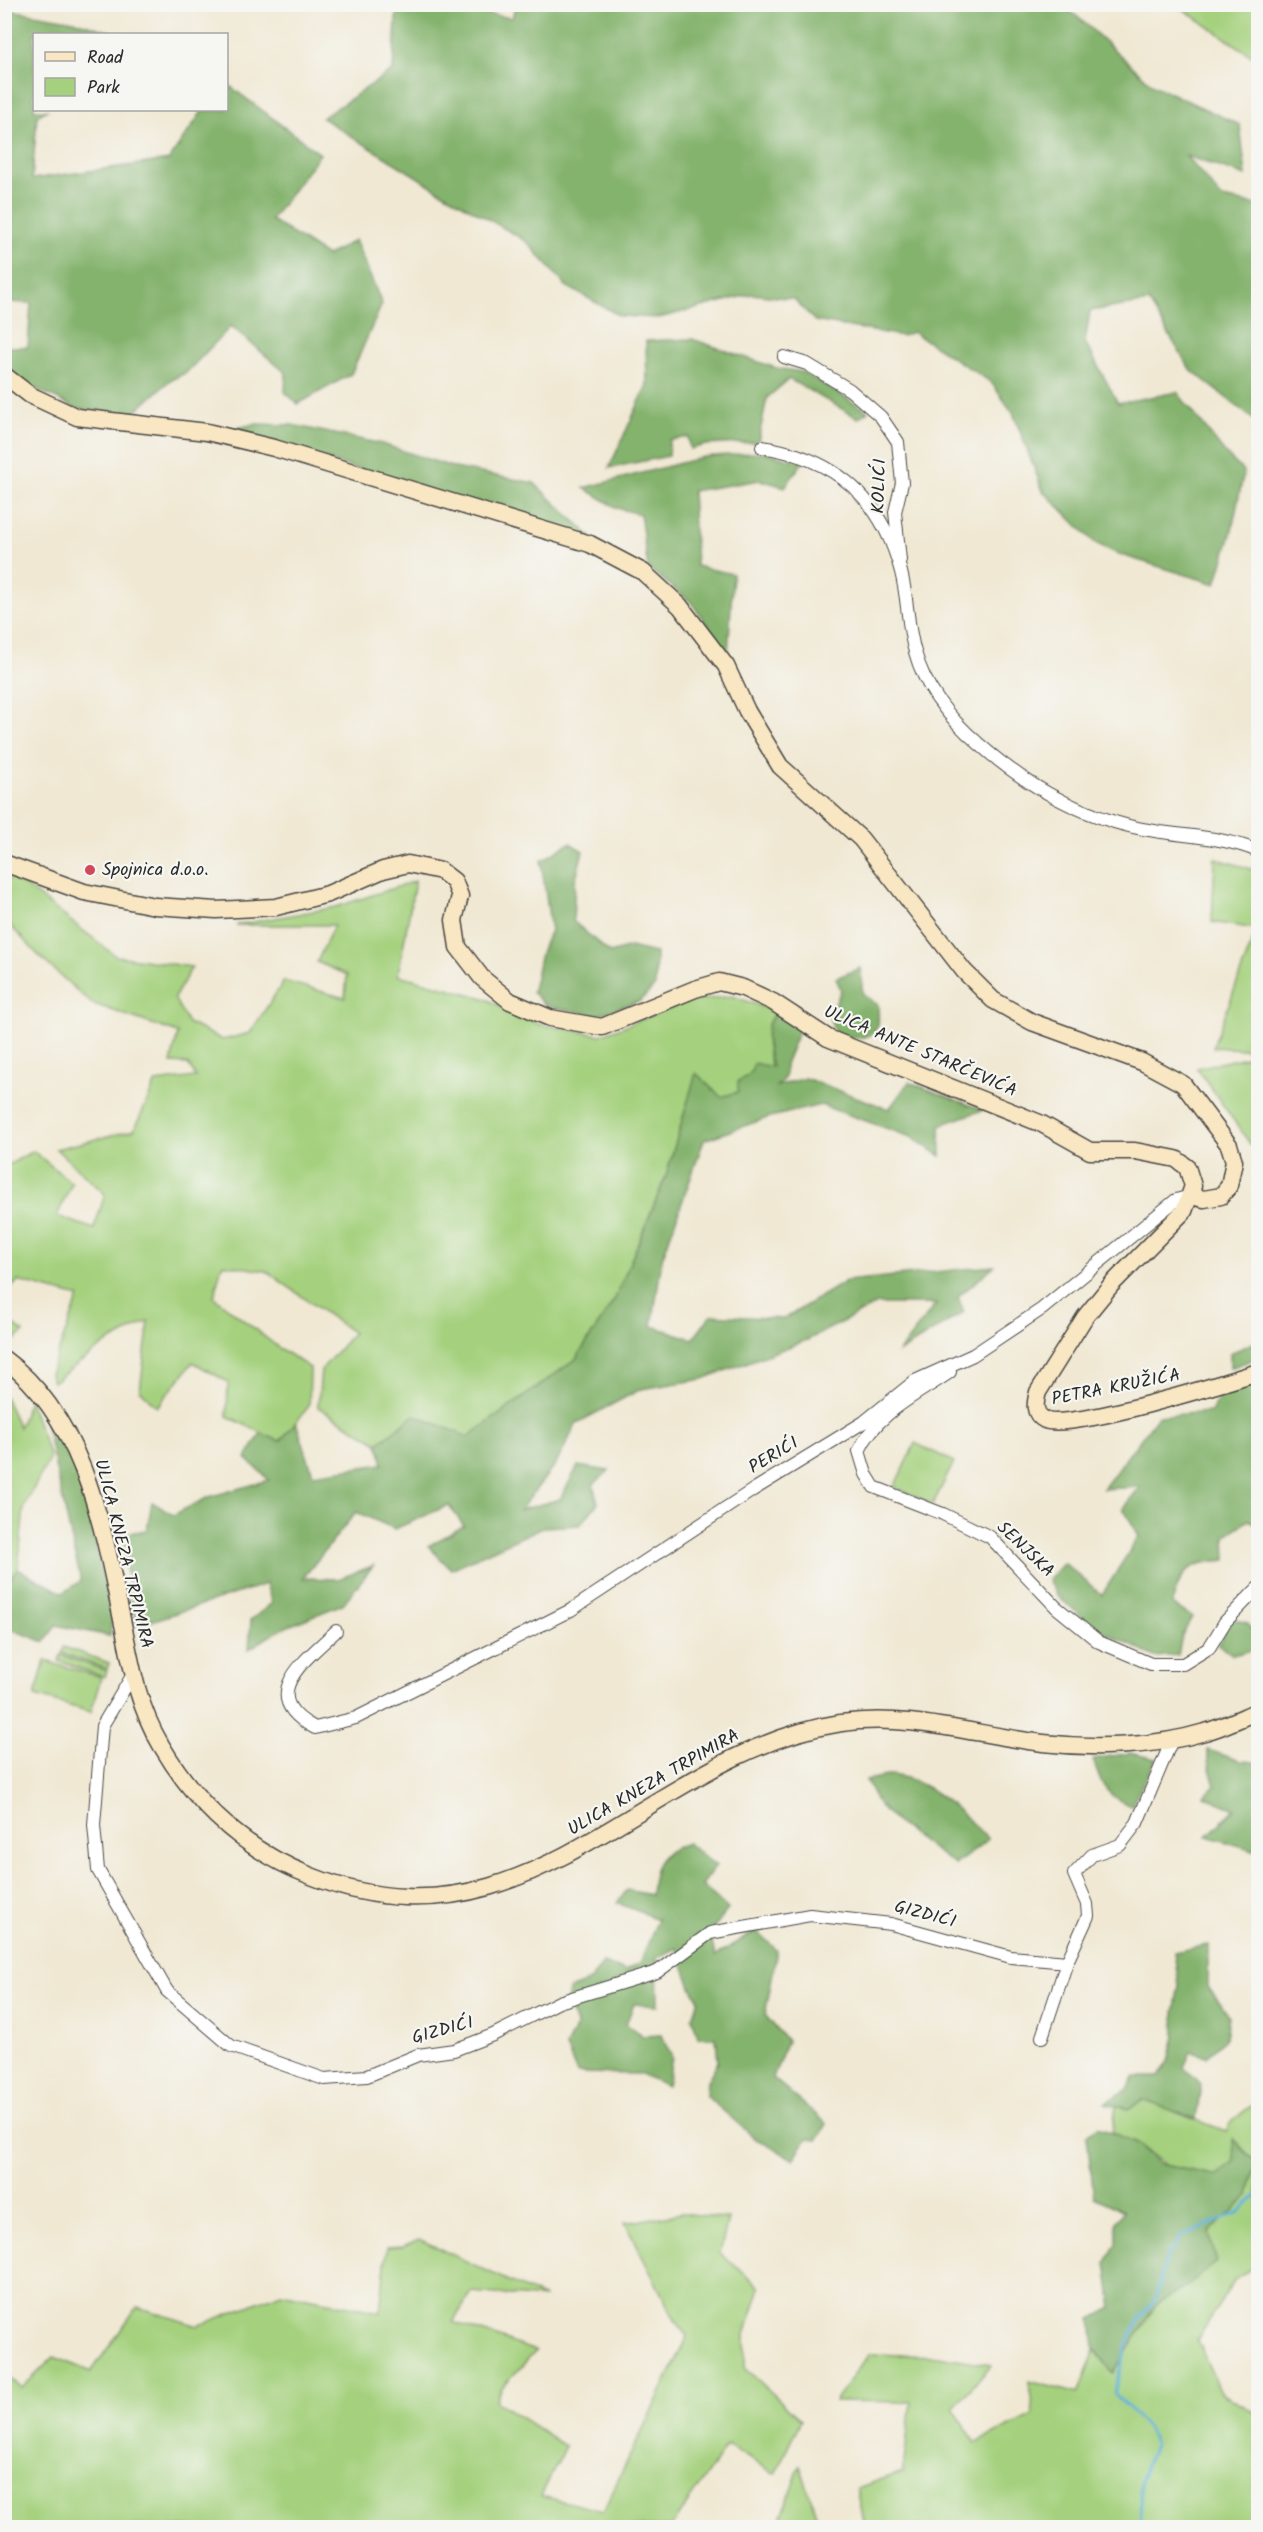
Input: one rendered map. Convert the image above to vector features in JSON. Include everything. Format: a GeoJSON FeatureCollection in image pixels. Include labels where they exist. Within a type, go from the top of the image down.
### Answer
{"type":"FeatureCollection","features":[{"type":"Feature","properties":{"kind":"street","name":"KOLIĆI"},"geometry":{"type":"LineString","coordinates":[[784,357],[807,364],[850,390],[881,417],[898,442],[902,483],[901,498],[895,512],[901,570]]}},
{"type":"Feature","properties":{"kind":"street"},"geometry":{"type":"LineString","coordinates":[[4,375],[30,395],[77,417],[207,432],[274,448],[590,544],[643,572],[680,606],[726,666],[747,711],[780,766],[861,839],[971,979],[993,1000],[1032,1022],[1147,1065],[1184,1084],[1229,1144],[1234,1161],[1228,1186],[1221,1196],[1204,1199],[1191,1196]]}},
{"type":"Feature","properties":{"kind":"street"},"geometry":{"type":"LineString","coordinates":[[762,447],[789,451],[820,462],[853,485],[880,521],[901,570],[915,653],[928,685],[948,713],[980,745],[1024,778],[1074,808],[1130,827],[1194,835],[1258,851]]}},
{"type":"Feature","properties":{"kind":"street","name":"ULICA ANTE STARČEVIĆA"},"geometry":{"type":"LineString","coordinates":[[4,863],[84,892],[155,906],[216,910],[276,907],[328,894],[383,870],[408,864],[441,871],[454,881],[460,896],[454,920],[458,947],[482,978],[510,1001],[550,1017],[602,1026],[719,982],[743,988],[773,1002],[828,1038],[1042,1124],[1090,1151],[1135,1151],[1176,1159],[1187,1167],[1191,1175],[1191,1196]]}},
{"type":"Feature","properties":{"kind":"street","name":"PERIĆI"},"geometry":{"type":"LineString","coordinates":[[336,1631],[293,1672],[286,1690],[287,1702],[296,1718],[315,1728],[356,1718],[571,1610],[753,1490],[864,1422],[915,1381],[973,1355],[1042,1309],[1176,1200],[1191,1196]]}},
{"type":"Feature","properties":{"kind":"street","name":"PETRA KRUŽIĆA"},"geometry":{"type":"LineString","coordinates":[[1191,1196],[1184,1211],[1111,1285],[1085,1317],[1038,1392],[1034,1404],[1037,1414],[1046,1421],[1061,1422],[1142,1406],[1258,1372]]}},
{"type":"Feature","properties":{"kind":"street","name":"SENJSKA"},"geometry":{"type":"LineString","coordinates":[[973,1355],[879,1419],[867,1433],[859,1450],[866,1473],[874,1487],[943,1514],[990,1537],[1056,1608],[1099,1642],[1151,1664],[1183,1664],[1209,1648],[1226,1622],[1256,1594]]}},
{"type":"Feature","properties":{"kind":"street","name":"ULICA KNEZA TRPIMIRA"},"geometry":{"type":"LineString","coordinates":[[4,1359],[18,1369],[59,1419],[86,1471],[122,1621],[132,1676],[159,1743],[193,1794],[255,1849],[296,1870],[337,1886],[389,1895],[433,1897],[471,1892],[519,1878],[566,1856],[736,1755],[772,1740],[809,1730],[874,1720],[966,1728],[1044,1743],[1110,1746],[1172,1740],[1208,1731],[1258,1711]]}},
{"type":"Feature","properties":{"kind":"street","name":"GIZDIĆI"},"geometry":{"type":"LineString","coordinates":[[132,1676],[102,1726],[94,1825],[98,1870],[167,1991],[231,2046],[324,2079],[367,2076],[418,2055],[454,2050],[493,2035],[559,2002],[657,1972],[710,1933],[810,1915],[891,1924],[1011,1957],[1067,1962]]}},
{"type":"Feature","properties":{"kind":"street"},"geometry":{"type":"LineString","coordinates":[[1042,2037],[1067,1962],[1088,1916],[1086,1904],[1074,1874],[1092,1855],[1120,1845],[1137,1823],[1172,1740]]}},
{"type":"Feature","properties":{"kind":"green space"},"geometry":{"type":"Polygon","coordinates":[[[516,4],[1060,5],[1078,17],[1153,85],[1240,125],[1246,176],[1186,156],[1222,198],[1258,205],[1258,423],[1190,369],[1149,302],[1090,311],[1085,342],[1118,403],[1177,392],[1225,453],[1244,472],[1231,534],[1216,584],[1118,554],[1095,543],[1043,491],[1013,413],[991,382],[913,332],[902,336],[815,321],[794,299],[752,294],[659,318],[620,316],[566,286],[526,241],[322,118],[393,70],[397,5],[436,5],[512,18],[516,4]]]}},
{"type":"Feature","properties":{"kind":"green space"},"geometry":{"type":"Polygon","coordinates":[[[1177,5],[1258,5],[1258,60],[1177,5]]]}},
{"type":"Feature","properties":{"kind":"green space"},"geometry":{"type":"Polygon","coordinates":[[[4,9],[75,21],[114,33],[33,33],[33,111],[45,111],[37,116],[32,179],[169,160],[202,111],[228,111],[228,85],[320,154],[271,220],[327,256],[355,240],[382,304],[351,374],[298,404],[285,392],[286,373],[231,326],[187,372],[169,381],[132,415],[75,408],[23,382],[5,368],[5,347],[28,347],[31,303],[5,302],[4,9]]]}},
{"type":"Feature","properties":{"kind":"green space"},"geometry":{"type":"Polygon","coordinates":[[[692,339],[776,368],[802,372],[868,411],[858,418],[789,379],[767,398],[758,442],[705,445],[690,449],[688,437],[669,440],[669,456],[609,468],[647,385],[646,341],[692,339]]]}},
{"type":"Feature","properties":{"kind":"green space"},"geometry":{"type":"Polygon","coordinates":[[[254,424],[292,425],[382,444],[455,468],[534,483],[598,543],[230,430],[254,424]]]}},
{"type":"Feature","properties":{"kind":"green space"},"geometry":{"type":"Polygon","coordinates":[[[763,452],[803,462],[785,487],[760,480],[692,491],[696,566],[733,574],[728,654],[691,602],[648,568],[640,514],[617,508],[584,488],[704,457],[763,452]]]}},
{"type":"Feature","properties":{"kind":"green space"},"geometry":{"type":"Polygon","coordinates":[[[570,843],[583,851],[575,881],[573,921],[610,953],[630,947],[656,953],[655,986],[640,1001],[597,1015],[546,1006],[532,992],[541,954],[551,931],[541,861],[570,843]]]}},
{"type":"Feature","properties":{"kind":"green space"},"geometry":{"type":"Polygon","coordinates":[[[1215,858],[1258,871],[1258,1050],[1213,1047],[1257,929],[1212,922],[1215,858]]]}},
{"type":"Feature","properties":{"kind":"green space"},"geometry":{"type":"Polygon","coordinates":[[[14,877],[116,956],[192,967],[174,998],[188,1023],[223,1040],[250,1033],[284,981],[345,998],[347,975],[317,962],[334,925],[236,925],[336,907],[415,881],[398,975],[484,998],[538,1024],[600,1035],[691,1001],[733,996],[776,1012],[768,1024],[766,1038],[772,1067],[750,1074],[739,1092],[721,1097],[696,1074],[666,1176],[615,1299],[576,1359],[468,1437],[415,1415],[378,1443],[318,1407],[321,1370],[353,1333],[266,1271],[222,1264],[214,1297],[279,1348],[310,1368],[309,1406],[280,1442],[227,1416],[228,1382],[193,1362],[157,1407],[140,1390],[149,1321],[108,1342],[53,1382],[50,1374],[79,1297],[18,1281],[5,1294],[5,1167],[33,1151],[72,1183],[57,1216],[94,1229],[105,1194],[56,1149],[134,1130],[156,1082],[196,1077],[188,1064],[171,1063],[178,1033],[91,1003],[41,958],[5,920],[5,881],[14,877]]]}},
{"type":"Feature","properties":{"kind":"green space"},"geometry":{"type":"Polygon","coordinates":[[[860,968],[863,995],[878,1005],[878,1025],[871,1035],[859,1038],[835,1033],[830,1018],[841,990],[836,978],[860,968]]]}},
{"type":"Feature","properties":{"kind":"green space"},"geometry":{"type":"Polygon","coordinates":[[[776,1012],[799,1030],[785,1064],[785,1077],[777,1086],[805,1078],[889,1109],[909,1082],[983,1110],[940,1125],[941,1156],[911,1137],[821,1105],[770,1117],[704,1140],[662,1259],[652,1326],[693,1339],[711,1315],[784,1319],[846,1281],[994,1266],[958,1297],[964,1312],[898,1353],[936,1304],[877,1304],[807,1340],[703,1379],[641,1389],[577,1423],[557,1462],[520,1510],[560,1499],[578,1466],[609,1471],[593,1485],[598,1503],[580,1525],[543,1527],[451,1569],[428,1546],[464,1526],[449,1505],[395,1529],[356,1512],[303,1578],[338,1579],[373,1566],[343,1604],[281,1629],[249,1649],[251,1620],[272,1603],[266,1584],[136,1626],[125,1562],[116,1535],[147,1530],[152,1502],[173,1515],[209,1497],[269,1480],[246,1458],[261,1433],[280,1441],[296,1422],[313,1474],[383,1464],[378,1443],[415,1415],[468,1437],[576,1359],[615,1299],[666,1176],[696,1073],[721,1097],[738,1092],[738,1082],[750,1074],[754,1063],[772,1067],[766,1038],[768,1024],[776,1012]]]}},
{"type":"Feature","properties":{"kind":"green space"},"geometry":{"type":"Polygon","coordinates":[[[1246,1057],[1258,1058],[1258,1155],[1197,1068],[1246,1057]]]}},
{"type":"Feature","properties":{"kind":"green space"},"geometry":{"type":"Polygon","coordinates":[[[4,1319],[24,1332],[8,1345],[5,1343],[4,1319]]]}},
{"type":"Feature","properties":{"kind":"green space"},"geometry":{"type":"Polygon","coordinates":[[[1258,1341],[1258,1358],[1230,1368],[1230,1353],[1258,1341]]]}},
{"type":"Feature","properties":{"kind":"green space"},"geometry":{"type":"Polygon","coordinates":[[[1258,1381],[1258,1525],[1249,1520],[1225,1536],[1226,1560],[1195,1566],[1179,1582],[1172,1604],[1192,1617],[1182,1635],[1178,1655],[1155,1657],[1096,1628],[1057,1596],[1048,1580],[1064,1563],[1102,1595],[1139,1536],[1123,1508],[1140,1487],[1103,1489],[1158,1416],[1211,1412],[1219,1396],[1258,1381]]]}},
{"type":"Feature","properties":{"kind":"green space"},"geometry":{"type":"Polygon","coordinates":[[[4,1395],[19,1427],[29,1400],[50,1457],[24,1507],[18,1569],[5,1585],[4,1395]]]}},
{"type":"Feature","properties":{"kind":"green space"},"geometry":{"type":"Polygon","coordinates":[[[45,1421],[78,1471],[112,1615],[110,1636],[56,1625],[45,1642],[5,1627],[4,1585],[18,1569],[63,1593],[81,1581],[45,1421]]]}},
{"type":"Feature","properties":{"kind":"green space"},"geometry":{"type":"Polygon","coordinates":[[[915,1443],[954,1462],[933,1504],[894,1487],[915,1443]]]}},
{"type":"Feature","properties":{"kind":"green space"},"geometry":{"type":"Polygon","coordinates":[[[1232,1619],[1248,1623],[1254,1632],[1258,1633],[1256,1649],[1233,1655],[1218,1644],[1232,1619]]]}},
{"type":"Feature","properties":{"kind":"green space"},"geometry":{"type":"Polygon","coordinates":[[[64,1647],[109,1663],[107,1669],[62,1653],[64,1647]]]}},
{"type":"Feature","properties":{"kind":"green space"},"geometry":{"type":"Polygon","coordinates":[[[61,1655],[107,1671],[105,1677],[59,1661],[61,1655]]]}},
{"type":"Feature","properties":{"kind":"green space"},"geometry":{"type":"Polygon","coordinates":[[[45,1661],[101,1677],[91,1712],[35,1696],[45,1661]]]}},
{"type":"Feature","properties":{"kind":"green space"},"geometry":{"type":"Polygon","coordinates":[[[1208,1750],[1241,1761],[1258,1762],[1257,1851],[1207,1836],[1235,1809],[1204,1796],[1215,1786],[1208,1761],[1208,1750]]]}},
{"type":"Feature","properties":{"kind":"green space"},"geometry":{"type":"Polygon","coordinates":[[[1130,1753],[1156,1759],[1131,1806],[1116,1798],[1105,1788],[1093,1759],[1130,1753]]]}},
{"type":"Feature","properties":{"kind":"green space"},"geometry":{"type":"Polygon","coordinates":[[[892,1775],[920,1783],[944,1799],[988,1839],[955,1865],[897,1823],[879,1805],[866,1780],[892,1775]]]}},
{"type":"Feature","properties":{"kind":"green space"},"geometry":{"type":"Polygon","coordinates":[[[687,1843],[716,1866],[702,1885],[728,1909],[710,1933],[715,1956],[756,1931],[777,1950],[765,2015],[787,2041],[773,2078],[827,2124],[817,2140],[807,2139],[793,2159],[756,2139],[706,2096],[707,2081],[718,2062],[716,2038],[698,2037],[692,2017],[699,2000],[691,1987],[677,1948],[657,1958],[658,2006],[634,2004],[626,2024],[643,2036],[661,2035],[672,2057],[667,2086],[640,2074],[577,2073],[566,2047],[577,2024],[567,2004],[569,1990],[591,1980],[603,1963],[626,1971],[640,1963],[658,1919],[617,1903],[627,1890],[651,1895],[653,1876],[659,1861],[669,1851],[687,1843]]]}},
{"type":"Feature","properties":{"kind":"green space"},"geometry":{"type":"Polygon","coordinates":[[[1208,1945],[1208,1987],[1229,2016],[1226,2038],[1207,2056],[1191,2052],[1184,2067],[1201,2084],[1196,2119],[1143,2100],[1128,2109],[1105,2103],[1128,2089],[1134,2077],[1159,2077],[1169,2061],[1175,2036],[1174,2013],[1179,1985],[1174,1952],[1208,1945]]]}},
{"type":"Feature","properties":{"kind":"green space"},"geometry":{"type":"Polygon","coordinates":[[[1143,2100],[1226,2131],[1231,2122],[1258,2100],[1258,2264],[1235,2279],[1197,2340],[1221,2393],[1258,2414],[1258,2527],[865,2527],[857,2488],[903,2472],[911,2402],[835,2401],[869,2354],[939,2356],[992,2365],[953,2408],[976,2443],[1033,2415],[1029,2381],[1078,2394],[1095,2350],[1113,2373],[1156,2304],[1167,2297],[1209,2232],[1249,2196],[1234,2140],[1234,2161],[1217,2176],[1166,2166],[1137,2143],[1112,2133],[1116,2106],[1128,2109],[1143,2100]]]}},
{"type":"Feature","properties":{"kind":"green space"},"geometry":{"type":"Polygon","coordinates":[[[1097,2127],[1137,2143],[1159,2164],[1218,2176],[1234,2161],[1233,2139],[1256,2162],[1249,2196],[1209,2232],[1217,2262],[1186,2287],[1156,2304],[1113,2374],[1094,2347],[1091,2319],[1112,2308],[1106,2262],[1116,2244],[1116,2222],[1124,2211],[1094,2197],[1087,2136],[1097,2127]]]}},
{"type":"Feature","properties":{"kind":"green space"},"geometry":{"type":"Polygon","coordinates":[[[683,2213],[728,2219],[720,2253],[760,2287],[745,2335],[745,2368],[801,2420],[775,2474],[727,2445],[671,2527],[5,2527],[5,2375],[22,2388],[54,2357],[91,2372],[137,2307],[198,2326],[281,2293],[380,2312],[387,2247],[403,2246],[419,2239],[545,2298],[472,2292],[453,2322],[536,2351],[502,2387],[496,2401],[565,2446],[541,2496],[603,2511],[688,2336],[675,2320],[625,2223],[683,2213]]]}},
{"type":"Feature","properties":{"kind":"green space"},"geometry":{"type":"Polygon","coordinates":[[[800,2465],[820,2527],[778,2527],[800,2465]]]}},
{"type":"Feature","properties":{"kind":"waterway"},"geometry":{"type":"LineString","coordinates":[[1141,2528],[1140,2481],[1154,2445],[1149,2430],[1114,2393],[1127,2344],[1140,2318],[1155,2300],[1166,2257],[1181,2236],[1240,2212],[1258,2195]]}},
{"type":"Feature","properties":{"kind":"place","name":"Spojnica d.o.o."},"geometry":{"type":"Point","coordinates":[90,870]}}]}
